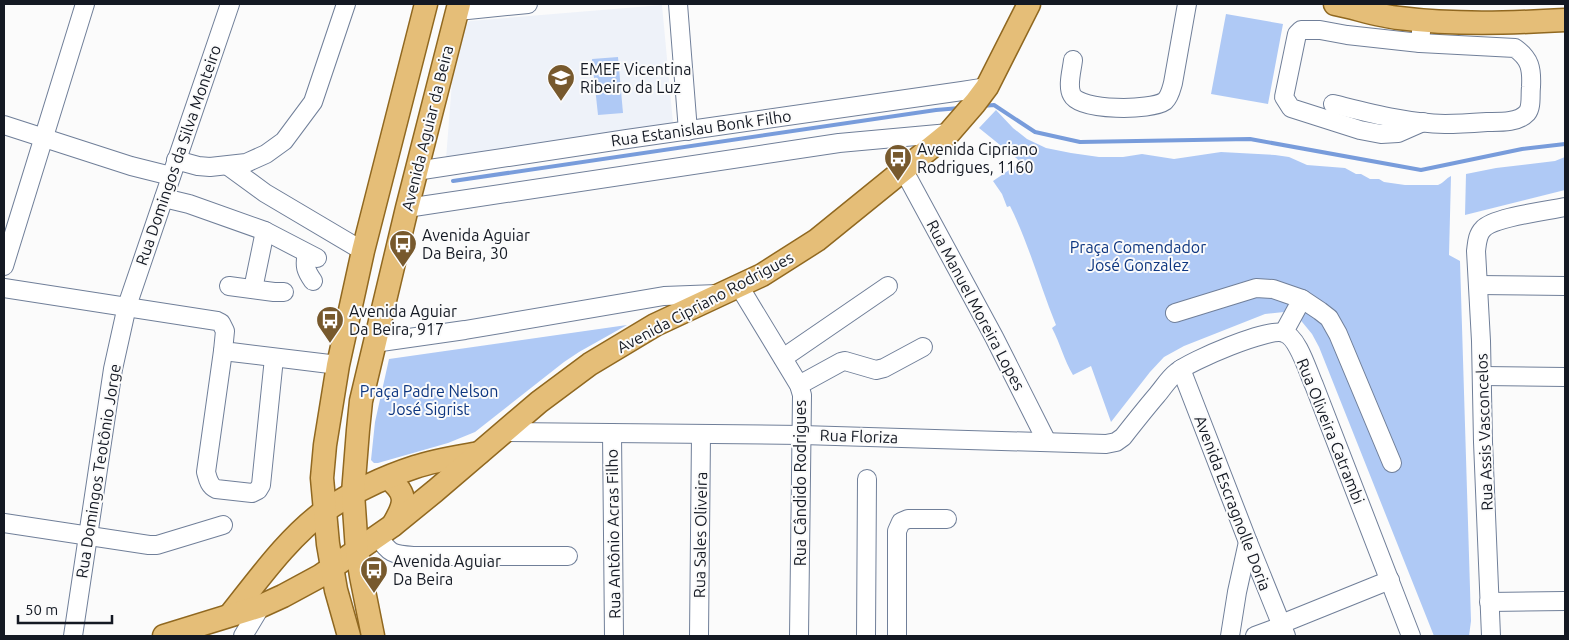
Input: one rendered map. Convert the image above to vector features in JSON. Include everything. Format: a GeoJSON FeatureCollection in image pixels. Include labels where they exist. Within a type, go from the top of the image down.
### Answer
{"type":"FeatureCollection","features":[{"type":"Feature","properties":{"kind":"main road","name":"Avenida Aguiar da Beira"},"geometry":{"type":"LineString","coordinates":[[349,636],[332,569],[322,478],[325,445],[338,365],[363,251],[426,4]]}},
{"type":"Feature","properties":{"kind":"main road","name":"Avenida Cipriano Rodrigues"},"geometry":{"type":"LineString","coordinates":[[164,636],[261,606],[332,569],[384,531],[481,453],[560,385],[590,364],[646,330],[762,275],[817,240],[875,194],[968,111],[1029,4]]}},
{"type":"Feature","properties":{"kind":"main road"},"geometry":{"type":"LineString","coordinates":[[1335,4],[1397,18],[1421,32],[1457,22],[1565,20]]}},
{"type":"Feature","properties":{"kind":"main road","name":"Avenida Aguiar da Beira"},"geometry":{"type":"LineString","coordinates":[[373,636],[357,550],[353,494],[361,401],[453,6]]}},
{"type":"Feature","properties":{"kind":"main road"},"geometry":{"type":"LineString","coordinates":[[230,615],[288,546],[325,511],[353,494],[416,467],[481,453]]}},
{"type":"Feature","properties":{"kind":"main road"},"geometry":{"type":"LineString","coordinates":[[384,531],[398,516],[403,497],[401,490],[388,478]]}},
{"type":"Feature","properties":{"kind":"main road"},"geometry":{"type":"LineString","coordinates":[[288,546],[281,570],[284,577],[300,582],[312,581]]}},
{"type":"Feature","properties":{"kind":"street"},"geometry":{"type":"LineString","coordinates":[[4,266],[86,4]]}},
{"type":"Feature","properties":{"kind":"street","name":"Rua Domingos da Silva Monteiro"},"geometry":{"type":"LineString","coordinates":[[127,306],[230,4]]}},
{"type":"Feature","properties":{"kind":"street"},"geometry":{"type":"LineString","coordinates":[[4,125],[131,166],[173,168],[228,166],[246,163],[266,154],[284,141],[313,102],[346,4]]}},
{"type":"Feature","properties":{"kind":"street"},"geometry":{"type":"LineString","coordinates":[[453,6],[528,4]]}},
{"type":"Feature","properties":{"kind":"street"},"geometry":{"type":"LineString","coordinates":[[678,4],[688,131]]}},
{"type":"Feature","properties":{"kind":"street"},"geometry":{"type":"LineString","coordinates":[[1073,60],[1070,90],[1075,100],[1117,109],[1158,104],[1170,95],[1187,4]]}},
{"type":"Feature","properties":{"kind":"street"},"geometry":{"type":"LineString","coordinates":[[1333,104],[1385,117],[1446,124],[1518,119],[1530,109],[1532,72],[1528,62],[1523,54],[1514,48],[1421,32],[1347,35],[1320,30],[1301,30],[1297,34],[1284,98],[1291,108],[1360,130],[1381,134],[1398,133],[1423,122]]}},
{"type":"Feature","properties":{"kind":"street","name":"Rua Estanislau Bonk Filho"},"geometry":{"type":"LineString","coordinates":[[416,171],[627,138],[962,92],[968,111]]}},
{"type":"Feature","properties":{"kind":"street"},"geometry":{"type":"LineString","coordinates":[[407,208],[839,143],[968,111]]}},
{"type":"Feature","properties":{"kind":"street"},"geometry":{"type":"LineString","coordinates":[[228,166],[265,193],[363,251]]}},
{"type":"Feature","properties":{"kind":"street","name":"Rua Manuel Moreira Lopes"},"geometry":{"type":"LineString","coordinates":[[903,169],[994,338],[1046,442]]}},
{"type":"Feature","properties":{"kind":"street"},"geometry":{"type":"LineString","coordinates":[[164,198],[189,204],[264,231],[312,256],[305,267],[312,281]]}},
{"type":"Feature","properties":{"kind":"street","name":"Rua Assis Vasconcelos"},"geometry":{"type":"LineString","coordinates":[[1491,636],[1476,251],[1478,238],[1482,230],[1493,222],[1565,207]]}},
{"type":"Feature","properties":{"kind":"street"},"geometry":{"type":"LineString","coordinates":[[253,289],[264,231]]}},
{"type":"Feature","properties":{"kind":"street"},"geometry":{"type":"LineString","coordinates":[[1478,285],[1565,286]]}},
{"type":"Feature","properties":{"kind":"street"},"geometry":{"type":"LineString","coordinates":[[229,286],[284,292]]}},
{"type":"Feature","properties":{"kind":"street"},"geometry":{"type":"LineString","coordinates":[[783,358],[888,286]]}},
{"type":"Feature","properties":{"kind":"street"},"geometry":{"type":"LineString","coordinates":[[1175,313],[1256,288],[1273,289],[1302,300],[1320,311],[1329,318],[1338,334],[1392,463]]}},
{"type":"Feature","properties":{"kind":"street"},"geometry":{"type":"LineString","coordinates":[[374,343],[465,330],[630,301],[730,290]]}},
{"type":"Feature","properties":{"kind":"street","name":"Rua Cândido Rodrigues"},"geometry":{"type":"LineString","coordinates":[[730,290],[783,358],[802,395],[799,636]]}},
{"type":"Feature","properties":{"kind":"street"},"geometry":{"type":"LineString","coordinates":[[4,291],[127,306],[221,323],[225,331],[223,351],[206,472],[212,487],[216,489],[252,493],[258,490],[261,485],[274,358]]}},
{"type":"Feature","properties":{"kind":"street"},"geometry":{"type":"LineString","coordinates":[[1181,369],[1259,336],[1271,332],[1284,332],[1302,300]]}},
{"type":"Feature","properties":{"kind":"street"},"geometry":{"type":"LineString","coordinates":[[630,301],[642,306],[646,311],[649,317],[646,330]]}},
{"type":"Feature","properties":{"kind":"street","name":"Rua Domingos Teotônio Jorge"},"geometry":{"type":"LineString","coordinates":[[73,636],[113,369],[127,306]]}},
{"type":"Feature","properties":{"kind":"street","name":"Rua Oliveira Catrambi"},"geometry":{"type":"LineString","coordinates":[[1284,332],[1296,344],[1307,368],[1411,636]]}},
{"type":"Feature","properties":{"kind":"street"},"geometry":{"type":"LineString","coordinates":[[798,385],[841,362],[876,370],[884,368],[923,347]]}},
{"type":"Feature","properties":{"kind":"street"},"geometry":{"type":"LineString","coordinates":[[223,351],[338,365]]}},
{"type":"Feature","properties":{"kind":"street","name":"Rua Floriza"},"geometry":{"type":"LineString","coordinates":[[504,432],[802,435],[1106,444],[1116,442],[1123,437],[1164,386],[1181,369]]}},
{"type":"Feature","properties":{"kind":"street","name":"Avenida Escragnolle Doria"},"geometry":{"type":"LineString","coordinates":[[1181,369],[1284,630]]}},
{"type":"Feature","properties":{"kind":"street"},"geometry":{"type":"LineString","coordinates":[[1482,376],[1565,377]]}},
{"type":"Feature","properties":{"kind":"street","name":"Rua Antônio Acras Filho"},"geometry":{"type":"LineString","coordinates":[[612,433],[614,636]]}},
{"type":"Feature","properties":{"kind":"street","name":"Rua Sales Oliveira"},"geometry":{"type":"LineString","coordinates":[[700,636],[701,434]]}},
{"type":"Feature","properties":{"kind":"street"},"geometry":{"type":"LineString","coordinates":[[866,636],[867,479]]}},
{"type":"Feature","properties":{"kind":"street"},"geometry":{"type":"LineString","coordinates":[[897,636],[896,531],[901,522],[908,519],[947,518]]}},
{"type":"Feature","properties":{"kind":"street"},"geometry":{"type":"LineString","coordinates":[[4,523],[149,545],[157,545],[223,524]]}},
{"type":"Feature","properties":{"kind":"street"},"geometry":{"type":"LineString","coordinates":[[384,531],[388,550],[396,554],[413,556],[568,556]]}},
{"type":"Feature","properties":{"kind":"street"},"geometry":{"type":"LineString","coordinates":[[1230,636],[1248,542]]}},
{"type":"Feature","properties":{"kind":"street"},"geometry":{"type":"LineString","coordinates":[[1256,636],[1274,629],[1284,630],[1390,580]]}},
{"type":"Feature","properties":{"kind":"street"},"geometry":{"type":"LineString","coordinates":[[1490,602],[1565,601]]}},
{"type":"Feature","properties":{"kind":"street"},"geometry":{"type":"LineString","coordinates":[[243,636],[261,606]]}},
{"type":"Feature","properties":{"kind":"shaded area","name":"EMEF Vicentina Ribeiro da Luz"},"geometry":{"type":"Polygon","coordinates":[[[662,5],[673,123],[453,160],[446,159],[452,82],[465,27],[468,22],[662,5]]]}},
{"type":"Feature","properties":{"kind":"green space"},"geometry":{"type":"Polygon","coordinates":[[[1226,14],[1283,24],[1268,104],[1211,94],[1226,14]]]}},
{"type":"Feature","properties":{"kind":"green space"},"geometry":{"type":"Polygon","coordinates":[[[618,57],[623,113],[598,115],[592,59],[618,57]]]}},
{"type":"Feature","properties":{"kind":"green space","name":"Praça Comendador José Gonzalez"},"geometry":{"type":"Polygon","coordinates":[[[996,110],[1013,128],[1027,139],[1046,148],[1071,153],[1099,157],[1123,157],[1142,154],[1174,159],[1221,152],[1275,155],[1289,157],[1307,165],[1345,168],[1370,179],[1379,179],[1384,182],[1405,185],[1438,185],[1451,176],[1449,255],[1460,261],[1471,621],[1469,636],[1434,636],[1319,347],[1312,334],[1298,317],[1284,312],[1265,314],[1184,346],[1164,357],[1111,422],[1091,366],[1073,375],[1070,369],[1052,328],[1056,325],[1023,235],[1010,206],[1007,207],[1002,194],[993,181],[1021,162],[979,128],[996,110]]]}},
{"type":"Feature","properties":{"kind":"green space"},"geometry":{"type":"Polygon","coordinates":[[[1565,157],[1565,190],[1465,215],[1466,174],[1496,168],[1555,161],[1565,157]]]}},
{"type":"Feature","properties":{"kind":"green space","name":"Praça Padre Nelson José Sigrist"},"geometry":{"type":"Polygon","coordinates":[[[627,325],[564,362],[475,432],[448,443],[378,463],[374,463],[371,460],[375,422],[389,359],[627,325]]]}},
{"type":"Feature","properties":{"kind":"waterway"},"geometry":{"type":"LineString","coordinates":[[982,106],[994,105],[1035,132],[1080,142],[1250,139],[1421,170],[1522,149],[1565,144]]}},
{"type":"Feature","properties":{"kind":"waterway"},"geometry":{"type":"LineString","coordinates":[[453,181],[960,108]]}},
{"type":"Feature","properties":{"kind":"place","name":"EMEF Vicentina Ribeiro da Luz"},"geometry":{"type":"Point","coordinates":[561,102]}},
{"type":"Feature","properties":{"kind":"place","name":"Avenida Cipriano Rodrigues, 1160"},"geometry":{"type":"Point","coordinates":[898,182]}},
{"type":"Feature","properties":{"kind":"place","name":"Avenida Aguiar Da Beira, 30"},"geometry":{"type":"Point","coordinates":[403,268]}},
{"type":"Feature","properties":{"kind":"place","name":"Avenida Aguiar Da Beira, 917"},"geometry":{"type":"Point","coordinates":[330,344]}},
{"type":"Feature","properties":{"kind":"place","name":"Avenida Aguiar Da Beira"},"geometry":{"type":"Point","coordinates":[374,594]}}]}
